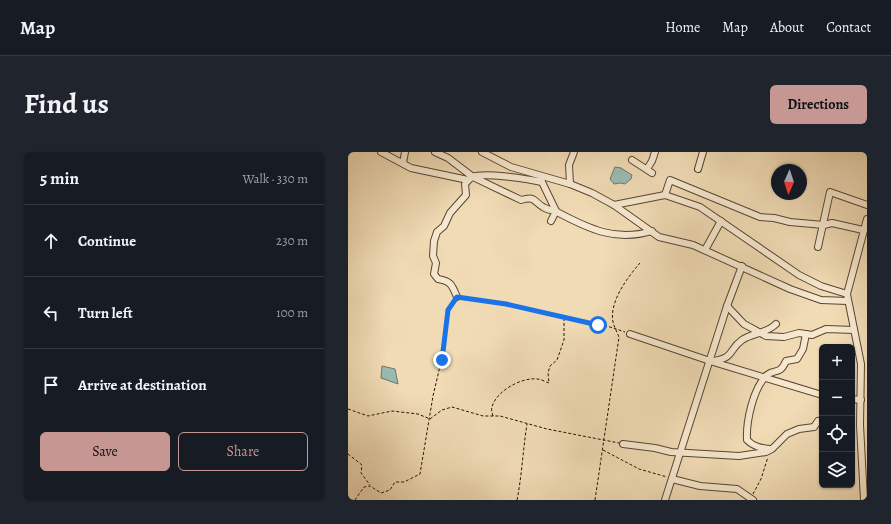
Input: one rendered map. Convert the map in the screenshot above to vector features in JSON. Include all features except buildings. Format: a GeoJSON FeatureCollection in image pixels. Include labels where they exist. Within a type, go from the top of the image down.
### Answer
{"type":"FeatureCollection","features":[{"type":"Feature","properties":{"kind":"street"},"geometry":{"type":"LineString","coordinates":[[381,152],[411,168],[471,179],[525,178],[542,182]]}},
{"type":"Feature","properties":{"kind":"street"},"geometry":{"type":"LineString","coordinates":[[403,163],[405,152]]}},
{"type":"Feature","properties":{"kind":"street"},"geometry":{"type":"LineString","coordinates":[[436,152],[448,158],[471,179],[522,200],[529,198],[538,201],[543,208],[556,212],[585,226],[610,234],[636,236],[652,231]]}},
{"type":"Feature","properties":{"kind":"street"},"geometry":{"type":"LineString","coordinates":[[482,152],[511,168],[540,174],[570,184],[614,205],[652,231],[658,237],[693,245],[742,266],[790,290],[821,300],[847,297]]}},
{"type":"Feature","properties":{"kind":"street"},"geometry":{"type":"LineString","coordinates":[[570,184],[569,166],[574,152]]}},
{"type":"Feature","properties":{"kind":"street"},"geometry":{"type":"LineString","coordinates":[[632,160],[650,171],[655,152]]}},
{"type":"Feature","properties":{"kind":"street"},"geometry":{"type":"LineString","coordinates":[[698,169],[703,152]]}},
{"type":"Feature","properties":{"kind":"street"},"geometry":{"type":"LineString","coordinates":[[540,174],[542,182],[556,212]]}},
{"type":"Feature","properties":{"kind":"street"},"geometry":{"type":"LineString","coordinates":[[457,297],[452,284],[448,280],[438,280],[434,274],[436,264],[433,256],[434,241],[437,232],[444,226],[450,213],[466,195],[465,184],[471,179]]}},
{"type":"Feature","properties":{"kind":"street"},"geometry":{"type":"LineString","coordinates":[[665,195],[670,180],[760,217],[774,218],[790,222],[824,225],[832,223],[863,230]]}},
{"type":"Feature","properties":{"kind":"street"},"geometry":{"type":"LineString","coordinates":[[818,247],[830,192],[867,205]]}},
{"type":"Feature","properties":{"kind":"street"},"geometry":{"type":"LineString","coordinates":[[614,205],[665,195],[700,207],[799,274],[821,286],[847,297]]}},
{"type":"Feature","properties":{"kind":"street"},"geometry":{"type":"LineString","coordinates":[[551,221],[556,212]]}},
{"type":"Feature","properties":{"kind":"street"},"geometry":{"type":"LineString","coordinates":[[864,500],[861,364],[847,297],[867,219]]}},
{"type":"Feature","properties":{"kind":"street"},"geometry":{"type":"LineString","coordinates":[[705,250],[721,221]]}},
{"type":"Feature","properties":{"kind":"street"},"geometry":{"type":"LineString","coordinates":[[665,500],[727,306],[742,266]]}},
{"type":"Feature","properties":{"kind":"street"},"geometry":{"type":"LineString","coordinates":[[727,306],[744,324],[760,334],[784,337],[799,333],[812,335],[826,330],[854,330]]}},
{"type":"Feature","properties":{"kind":"street"},"geometry":{"type":"LineString","coordinates":[[710,361],[724,360],[730,356],[733,349],[740,341],[760,334],[772,328],[776,324]]}},
{"type":"Feature","properties":{"kind":"street"},"geometry":{"type":"LineString","coordinates":[[630,334],[710,361],[819,394]]}},
{"type":"Feature","properties":{"kind":"street"},"geometry":{"type":"LineString","coordinates":[[771,451],[752,445],[747,440],[747,421],[757,391],[766,378],[782,369],[786,361],[797,359],[803,349],[806,334]]}},
{"type":"Feature","properties":{"kind":"street"},"geometry":{"type":"LineString","coordinates":[[855,399],[861,400]]}},
{"type":"Feature","properties":{"kind":"street"},"geometry":{"type":"LineString","coordinates":[[623,444],[681,453],[739,456],[758,454],[771,451],[787,434],[814,427],[818,421]]}},
{"type":"Feature","properties":{"kind":"street"},"geometry":{"type":"LineString","coordinates":[[672,479],[700,486],[737,489],[753,500]]}},
{"type":"Feature","properties":{"kind":"path"},"geometry":{"type":"LineString","coordinates":[[596,500],[605,440],[606,418],[619,337],[613,322],[614,303],[617,294],[640,264]]}},
{"type":"Feature","properties":{"kind":"path"},"geometry":{"type":"LineString","coordinates":[[348,454],[362,465],[361,473],[370,486],[381,493],[390,490],[395,482],[404,482],[420,474],[433,396],[444,349],[448,310],[457,297],[506,304],[616,329],[630,334]]}},
{"type":"Feature","properties":{"kind":"path"},"geometry":{"type":"LineString","coordinates":[[492,416],[492,407],[496,398],[513,385],[523,381],[538,379],[549,383],[548,373],[550,366],[557,360],[564,340],[564,318]]}},
{"type":"Feature","properties":{"kind":"path"},"geometry":{"type":"LineString","coordinates":[[430,419],[442,410],[452,407],[482,416],[500,416],[527,424],[623,444]]}},
{"type":"Feature","properties":{"kind":"path"},"geometry":{"type":"LineString","coordinates":[[348,409],[368,416],[392,411],[418,414],[430,419]]}},
{"type":"Feature","properties":{"kind":"path"},"geometry":{"type":"LineString","coordinates":[[517,500],[521,482],[522,456],[527,424]]}},
{"type":"Feature","properties":{"kind":"path"},"geometry":{"type":"LineString","coordinates":[[603,450],[639,469],[672,479]]}},
{"type":"Feature","properties":{"kind":"path"},"geometry":{"type":"LineString","coordinates":[[753,500],[754,490],[761,479],[763,468],[771,451]]}},
{"type":"Feature","properties":{"kind":"path"},"geometry":{"type":"LineString","coordinates":[[355,500],[364,487],[370,486]]}},
{"type":"Feature","properties":{"kind":"water"},"geometry":{"type":"Polygon","coordinates":[[[615,167],[621,168],[632,175],[631,179],[625,184],[614,184],[610,179],[615,167]]]}},
{"type":"Feature","properties":{"kind":"water"},"geometry":{"type":"Polygon","coordinates":[[[382,366],[395,369],[398,384],[381,378],[382,366]]]}},
{"type":"Feature","properties":{"kind":"route"},"geometry":{"type":"LineString","coordinates":[[442,360],[448,326],[448,310],[457,297],[506,304],[598,325]]}}]}
